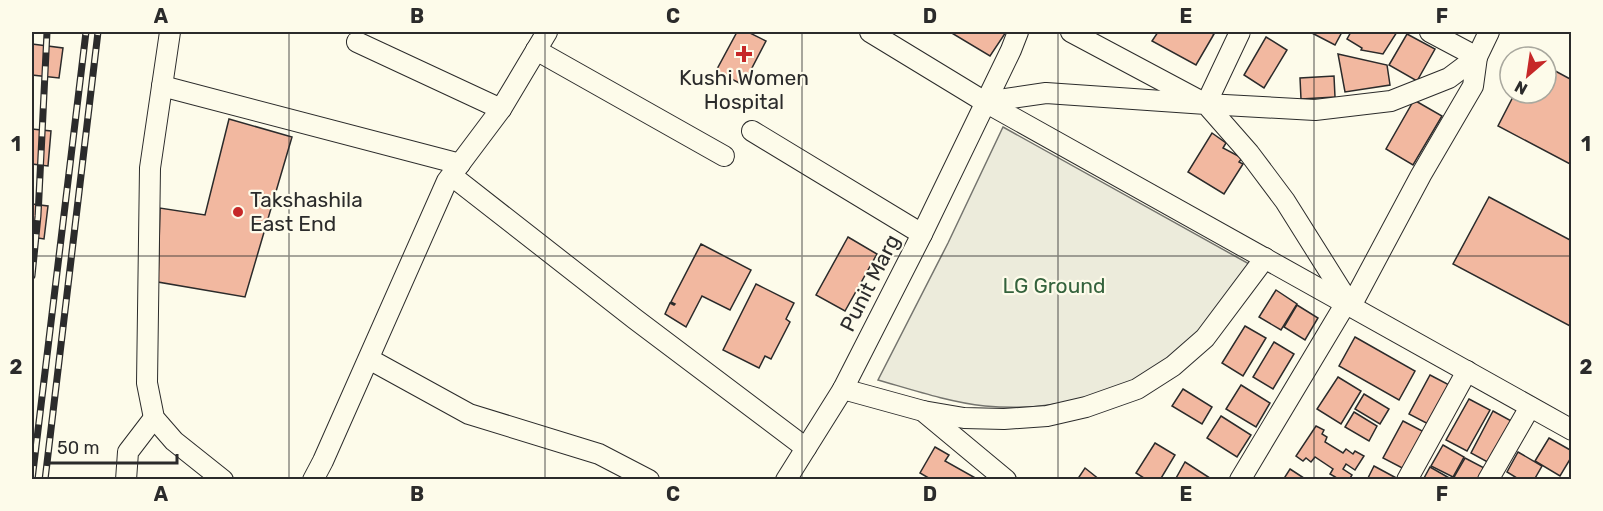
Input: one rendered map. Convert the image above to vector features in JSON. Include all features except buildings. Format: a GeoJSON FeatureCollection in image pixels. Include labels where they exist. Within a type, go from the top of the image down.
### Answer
{"type":"FeatureCollection","features":[{"type":"Feature","properties":{"kind":"street"},"geometry":{"type":"LineString","coordinates":[[170,32],[150,168],[147,383],[154,418],[174,441],[222,480]]}},
{"type":"Feature","properties":{"kind":"street"},"geometry":{"type":"LineString","coordinates":[[313,480],[447,181],[501,109],[547,32]]}},
{"type":"Feature","properties":{"kind":"street"},"geometry":{"type":"LineString","coordinates":[[870,32],[985,102],[1572,430]]}},
{"type":"Feature","properties":{"kind":"street","name":"Punit Marg"},"geometry":{"type":"LineString","coordinates":[[786,480],[843,389],[922,234],[1018,32]]}},
{"type":"Feature","properties":{"kind":"street"},"geometry":{"type":"LineString","coordinates":[[1071,32],[1206,104],[1249,153],[1285,201],[1348,304]]}},
{"type":"Feature","properties":{"kind":"street"},"geometry":{"type":"LineString","coordinates":[[1206,104],[1240,32]]}},
{"type":"Feature","properties":{"kind":"street"},"geometry":{"type":"LineString","coordinates":[[1430,32],[1477,57]]}},
{"type":"Feature","properties":{"kind":"street"},"geometry":{"type":"LineString","coordinates":[[1240,480],[1348,304],[1473,86],[1477,57],[1489,32]]}},
{"type":"Feature","properties":{"kind":"street"},"geometry":{"type":"LineString","coordinates":[[357,42],[501,109]]}},
{"type":"Feature","properties":{"kind":"street"},"geometry":{"type":"LineString","coordinates":[[536,50],[724,156]]}},
{"type":"Feature","properties":{"kind":"street"},"geometry":{"type":"LineString","coordinates":[[985,102],[1046,93],[1315,110],[1391,101],[1449,78],[1477,57]]}},
{"type":"Feature","properties":{"kind":"street"},"geometry":{"type":"LineString","coordinates":[[162,86],[456,170],[635,319],[806,448]]}},
{"type":"Feature","properties":{"kind":"street"},"geometry":{"type":"LineString","coordinates":[[752,131],[922,234]]}},
{"type":"Feature","properties":{"kind":"street"},"geometry":{"type":"LineString","coordinates":[[843,389],[923,411],[963,418],[1004,419],[1047,416],[1086,407],[1137,389],[1173,366],[1205,338],[1266,258]]}},
{"type":"Feature","properties":{"kind":"street"},"geometry":{"type":"LineString","coordinates":[[369,359],[469,414],[599,454],[649,480]]}},
{"type":"Feature","properties":{"kind":"street"},"geometry":{"type":"LineString","coordinates":[[1407,480],[1467,371]]}},
{"type":"Feature","properties":{"kind":"street"},"geometry":{"type":"LineString","coordinates":[[1488,480],[1530,407]]}},
{"type":"Feature","properties":{"kind":"street"},"geometry":{"type":"LineString","coordinates":[[923,411],[1004,479]]}},
{"type":"Feature","properties":{"kind":"street"},"geometry":{"type":"LineString","coordinates":[[126,480],[128,452],[154,418]]}},
{"type":"Feature","properties":{"kind":"green space","name":"LG Ground"},"geometry":{"type":"Polygon","coordinates":[[[1003,127],[1251,265],[1213,317],[1178,354],[1128,384],[1101,394],[1042,406],[985,406],[958,402],[878,380],[948,243],[1003,127]]]}},
{"type":"Feature","properties":{"kind":"railway"},"geometry":{"type":"LineString","coordinates":[[32,276],[38,216],[47,32]]}},
{"type":"Feature","properties":{"kind":"railway"},"geometry":{"type":"LineString","coordinates":[[32,480],[86,32]]}},
{"type":"Feature","properties":{"kind":"railway"},"geometry":{"type":"LineString","coordinates":[[45,480],[98,32]]}},
{"type":"Feature","properties":{"kind":"place","name":"Kushi Women Hospital"},"geometry":{"type":"Point","coordinates":[744,54]}},
{"type":"Feature","properties":{"kind":"place","name":"Takshashila East End"},"geometry":{"type":"Point","coordinates":[238,212]}}]}
